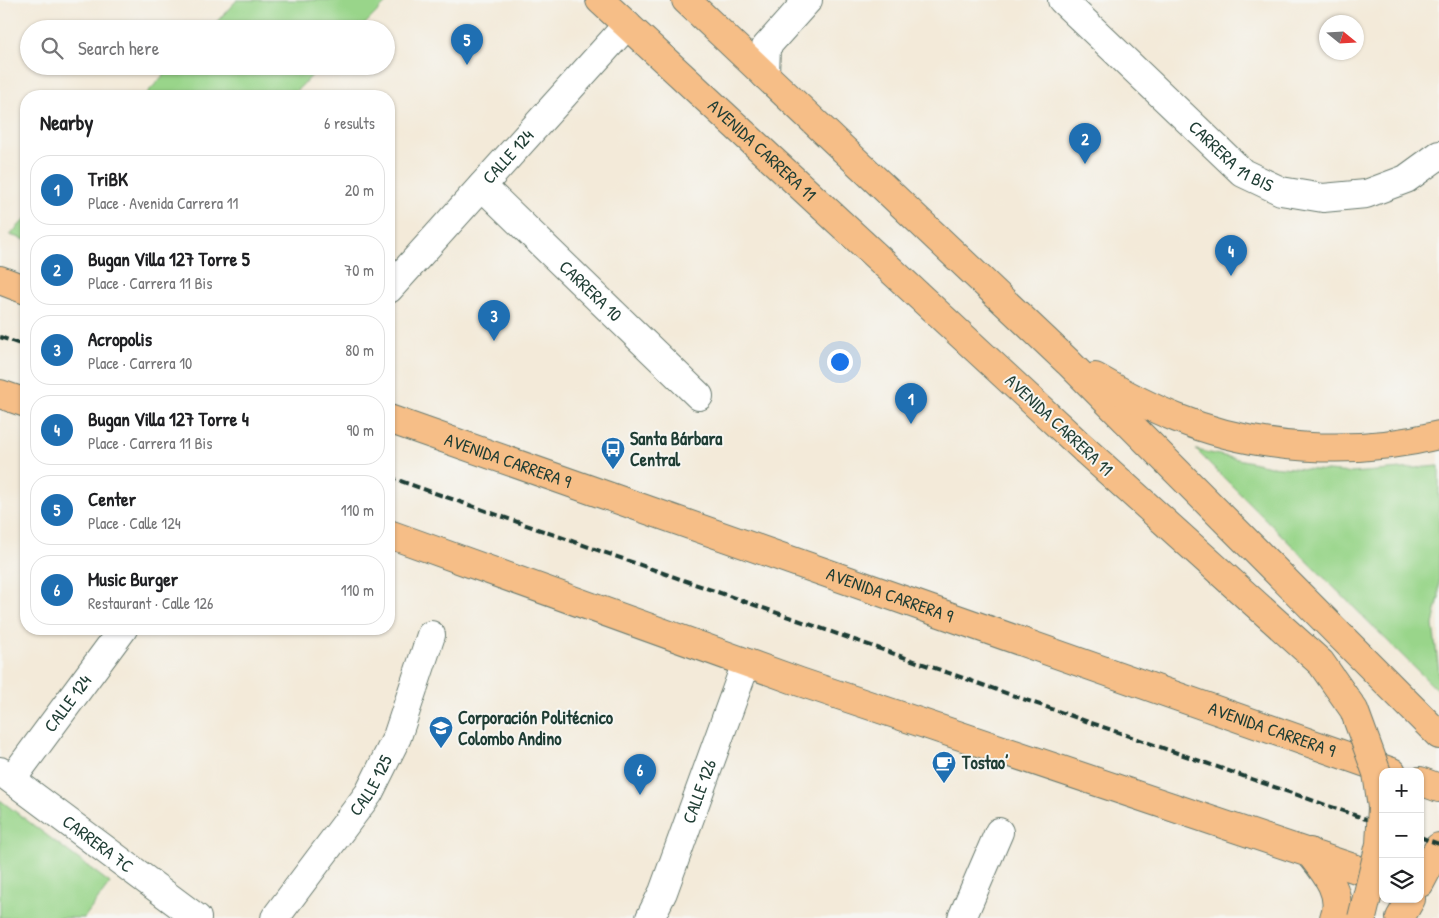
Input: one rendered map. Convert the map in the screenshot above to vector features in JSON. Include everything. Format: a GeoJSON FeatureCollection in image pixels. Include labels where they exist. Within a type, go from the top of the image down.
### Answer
{"type":"FeatureCollection","features":[{"type":"Feature","properties":{"kind":"main road","name":"AVENIDA CARRERA 11"},"geometry":{"type":"LineString","coordinates":[[600,0],[1085,450],[1321,663],[1354,710],[1377,773],[1382,807],[1380,844],[1362,918]]}},
{"type":"Feature","properties":{"kind":"main road"},"geometry":{"type":"LineString","coordinates":[[686,0],[1068,362],[1439,735]]}},
{"type":"Feature","properties":{"kind":"main road"},"geometry":{"type":"LineString","coordinates":[[0,280],[20,288]]}},
{"type":"Feature","properties":{"kind":"main road"},"geometry":{"type":"LineString","coordinates":[[1068,362],[1123,393],[1178,419],[1236,437],[1295,446],[1356,448],[1416,441],[1439,435]]}},
{"type":"Feature","properties":{"kind":"main road"},"geometry":{"type":"LineString","coordinates":[[0,394],[20,402]]}},
{"type":"Feature","properties":{"kind":"main road","name":"AVENIDA CARRERA 9"},"geometry":{"type":"LineString","coordinates":[[395,421],[1381,768]]}},
{"type":"Feature","properties":{"kind":"main road"},"geometry":{"type":"LineString","coordinates":[[395,536],[746,663],[1379,877]]}},
{"type":"Feature","properties":{"kind":"main road"},"geometry":{"type":"LineString","coordinates":[[1424,783],[1439,788]]}},
{"type":"Feature","properties":{"kind":"main road"},"geometry":{"type":"LineString","coordinates":[[1424,875],[1439,847]]}},
{"type":"Feature","properties":{"kind":"main road"},"geometry":{"type":"LineString","coordinates":[[1308,852],[1329,879],[1336,893],[1337,905],[1334,918]]}},
{"type":"Feature","properties":{"kind":"main road"},"geometry":{"type":"LineString","coordinates":[[1424,892],[1439,897]]}},
{"type":"Feature","properties":{"kind":"main road"},"geometry":{"type":"LineString","coordinates":[[1400,918],[1409,903]]}},
{"type":"Feature","properties":{"kind":"street"},"geometry":{"type":"LineString","coordinates":[[765,75],[766,47],[808,0]]}},
{"type":"Feature","properties":{"kind":"street","name":"CARRERA 11 BIS"},"geometry":{"type":"LineString","coordinates":[[1062,0],[1243,173],[1281,191],[1323,198],[1366,194],[1406,179],[1439,155]]}},
{"type":"Feature","properties":{"kind":"street","name":"CALLE 124"},"geometry":{"type":"LineString","coordinates":[[395,282],[627,25]]}},
{"type":"Feature","properties":{"kind":"street"},"geometry":{"type":"LineString","coordinates":[[735,46],[766,47]]}},
{"type":"Feature","properties":{"kind":"street","name":"CARRERA 10"},"geometry":{"type":"LineString","coordinates":[[482,186],[699,396]]}},
{"type":"Feature","properties":{"kind":"street","name":"CALLE 125"},"geometry":{"type":"LineString","coordinates":[[275,918],[370,793],[398,737],[431,634]]}},
{"type":"Feature","properties":{"kind":"street","name":"CALLE 124"},"geometry":{"type":"LineString","coordinates":[[6,775],[118,635]]}},
{"type":"Feature","properties":{"kind":"street","name":"CALLE 126"},"geometry":{"type":"LineString","coordinates":[[650,918],[663,892],[746,663]]}},
{"type":"Feature","properties":{"kind":"street","name":"CARRERA 7C"},"geometry":{"type":"LineString","coordinates":[[6,775],[198,918]]}},
{"type":"Feature","properties":{"kind":"street"},"geometry":{"type":"LineString","coordinates":[[962,918],[999,832]]}},
{"type":"Feature","properties":{"kind":"green space"},"geometry":{"type":"Polygon","coordinates":[[[237,0],[389,0],[369,20],[218,20],[237,0]]]}},
{"type":"Feature","properties":{"kind":"green space"},"geometry":{"type":"Polygon","coordinates":[[[164,75],[313,75],[297,90],[150,90],[164,75]]]}},
{"type":"Feature","properties":{"kind":"green space"},"geometry":{"type":"Polygon","coordinates":[[[20,224],[20,238],[10,235],[20,224]]]}},
{"type":"Feature","properties":{"kind":"green space"},"geometry":{"type":"Polygon","coordinates":[[[1196,450],[1270,466],[1351,473],[1439,466],[1439,597],[1433,625],[1439,672],[1439,692],[1196,450]]]}},
{"type":"Feature","properties":{"kind":"green space"},"geometry":{"type":"Polygon","coordinates":[[[0,800],[110,883],[84,918],[0,918],[0,800]]]}},
{"type":"Feature","properties":{"kind":"railway"},"geometry":{"type":"LineString","coordinates":[[0,337],[20,344]]}},
{"type":"Feature","properties":{"kind":"railway"},"geometry":{"type":"LineString","coordinates":[[395,479],[1379,824]]}},
{"type":"Feature","properties":{"kind":"railway"},"geometry":{"type":"LineString","coordinates":[[1424,838],[1439,844]]}},
{"type":"Feature","properties":{"kind":"place","name":"Center"},"geometry":{"type":"Point","coordinates":[467,65]}},
{"type":"Feature","properties":{"kind":"place","name":"Bugan Villa 127 Torre 5"},"geometry":{"type":"Point","coordinates":[1085,164]}},
{"type":"Feature","properties":{"kind":"place","name":"Bugan Villa 127 Torre 4"},"geometry":{"type":"Point","coordinates":[1231,276]}},
{"type":"Feature","properties":{"kind":"place","name":"Acropolis"},"geometry":{"type":"Point","coordinates":[494,341]}},
{"type":"Feature","properties":{"kind":"place","name":"TriBK"},"geometry":{"type":"Point","coordinates":[911,424]}},
{"type":"Feature","properties":{"kind":"place","name":"Santa Bárbara Central"},"geometry":{"type":"Point","coordinates":[613,470]}},
{"type":"Feature","properties":{"kind":"place","name":"Corporación Politécnico Colombo Andino"},"geometry":{"type":"Point","coordinates":[441,749]}},
{"type":"Feature","properties":{"kind":"place","name":"Tostao’"},"geometry":{"type":"Point","coordinates":[944,784]}},
{"type":"Feature","properties":{"kind":"place","name":"Music Burger"},"geometry":{"type":"Point","coordinates":[640,795]}}]}
